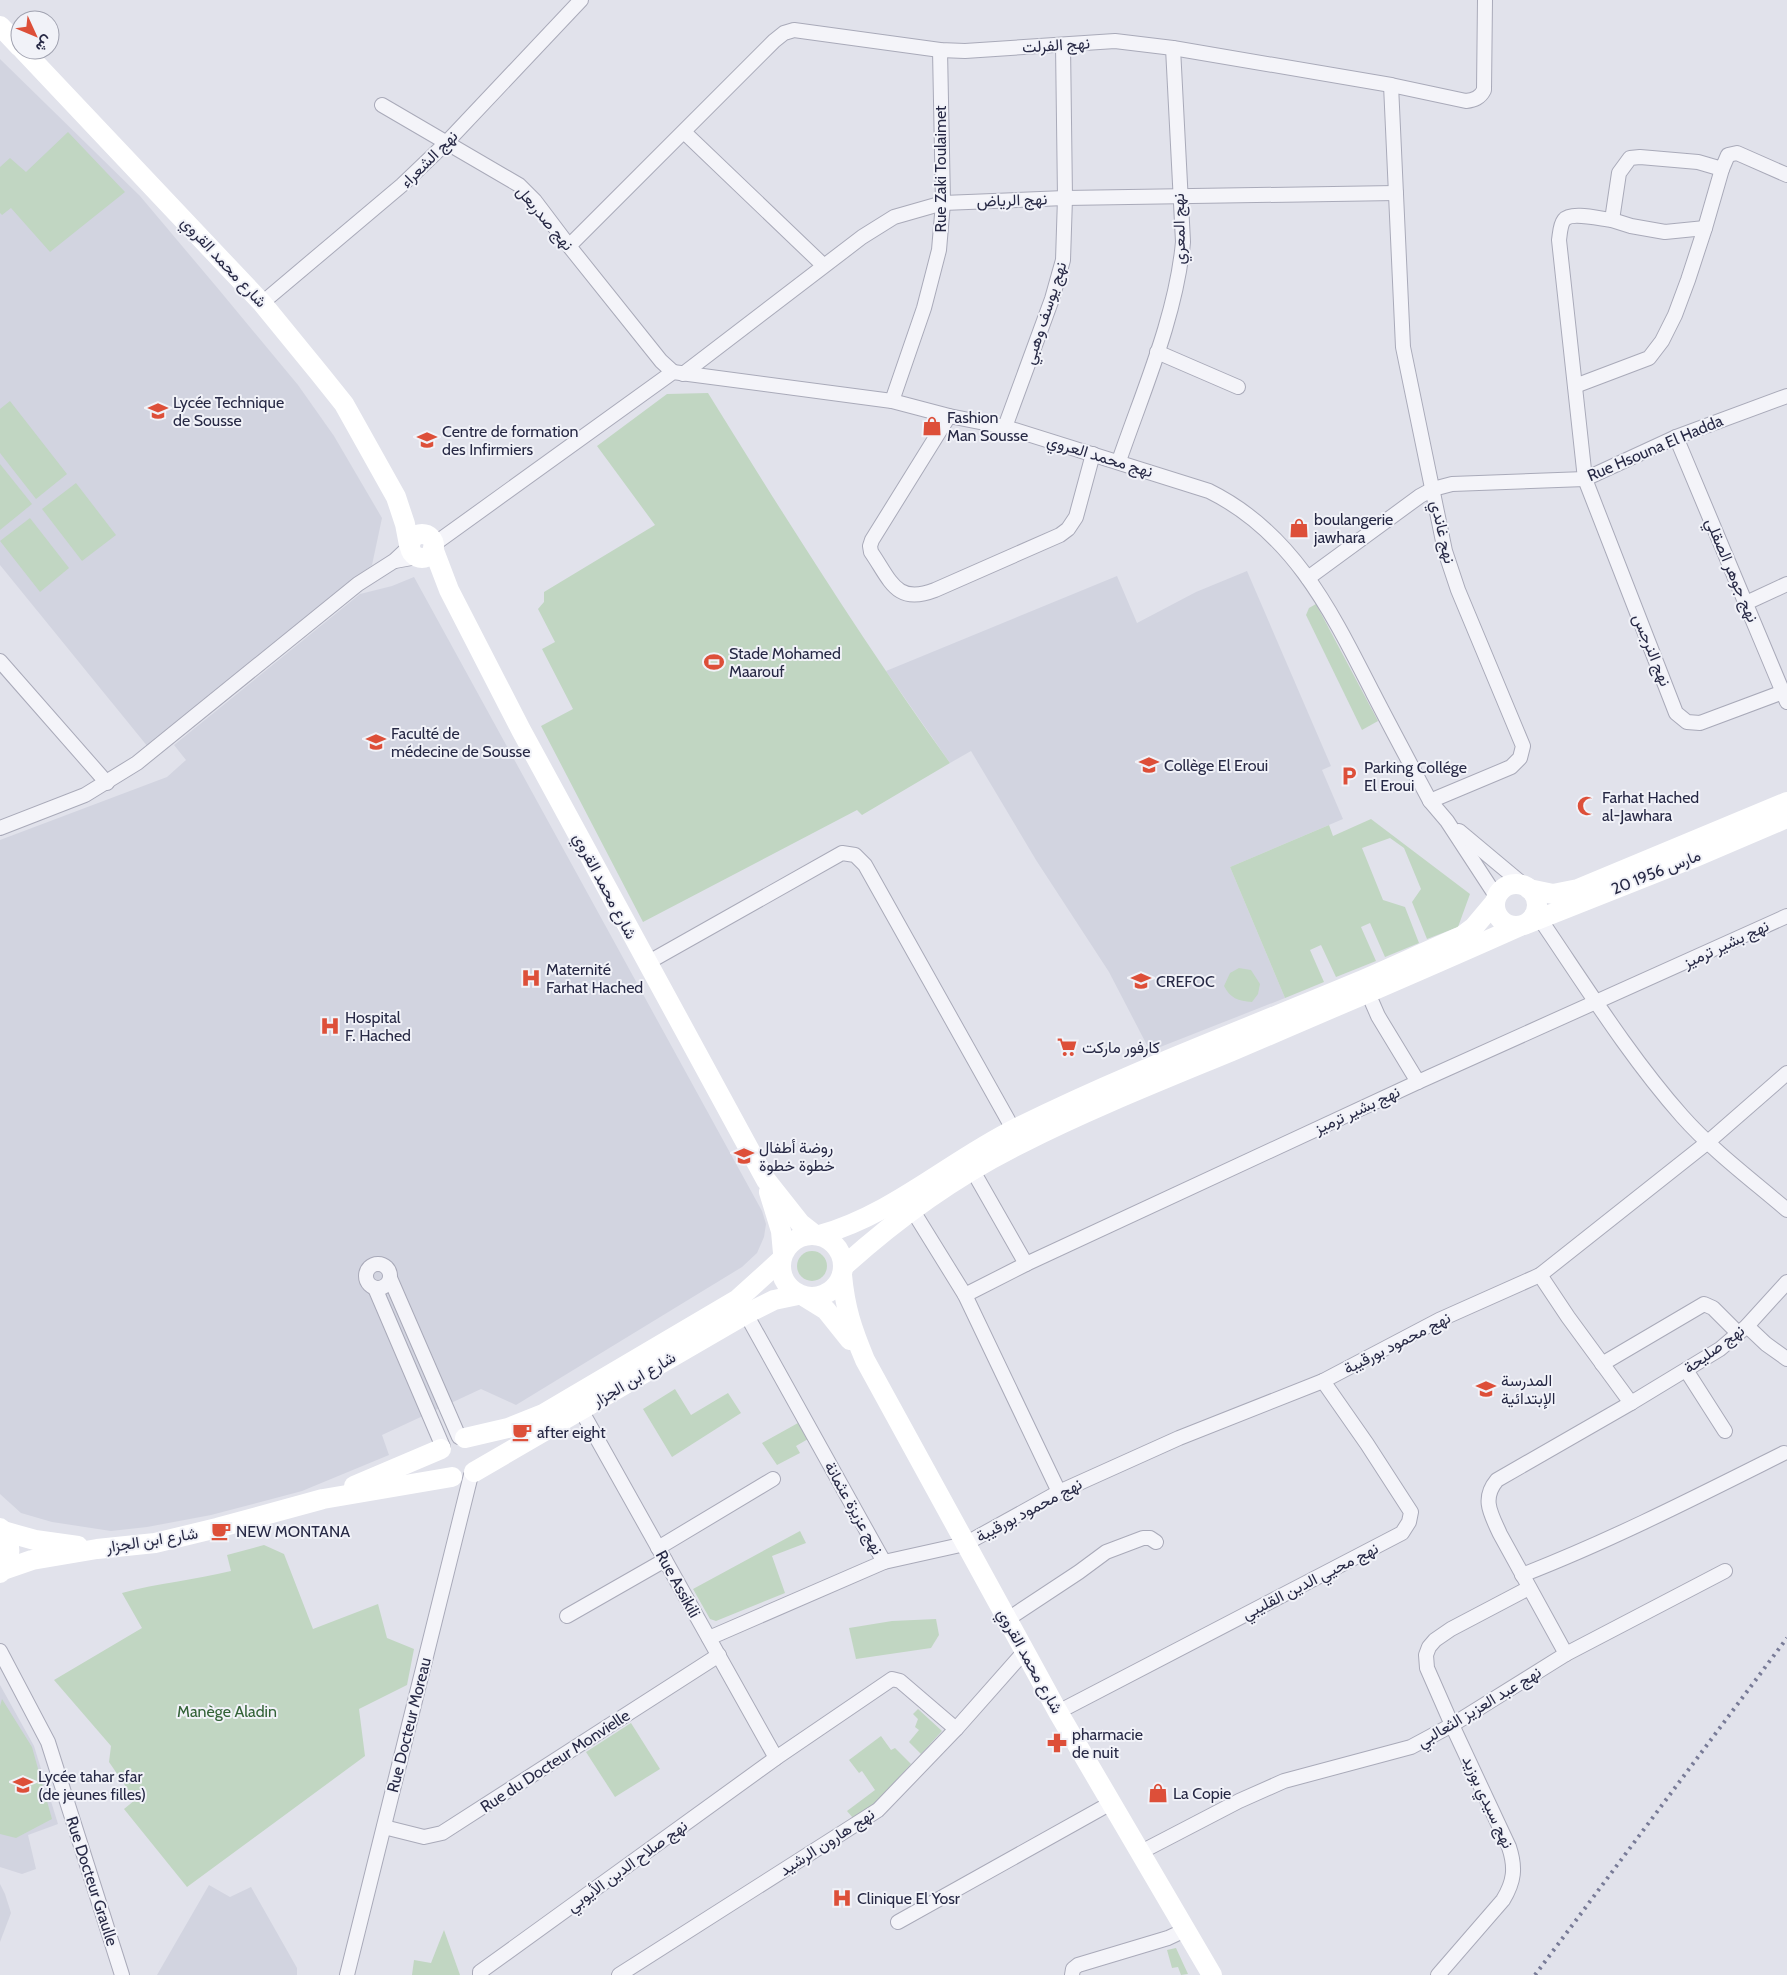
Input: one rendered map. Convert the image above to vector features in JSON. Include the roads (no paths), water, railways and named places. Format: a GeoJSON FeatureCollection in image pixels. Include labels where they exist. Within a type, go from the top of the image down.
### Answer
{"type":"FeatureCollection","features":[{"type":"Feature","properties":{"kind":"main road"},"geometry":{"type":"LineString","coordinates":[[0,26],[10,36]]}},
{"type":"Feature","properties":{"kind":"main road","name":"شارع محمد القروي"},"geometry":{"type":"LineString","coordinates":[[32,60],[262,302],[344,404],[422,546],[449,590],[647,963],[766,1180],[800,1224],[817,1235],[830,1240],[838,1247],[842,1257],[844,1297],[849,1322],[865,1360],[1058,1712],[1185,1930],[1206,1970]]}},
{"type":"Feature","properties":{"kind":"main road","name":"20 مارس 1956"},"geometry":{"type":"LineString","coordinates":[[1527,888],[1553,894],[1578,889],[1787,802]]}},
{"type":"Feature","properties":{"kind":"main road","name":"20 مارس 1956"},"geometry":{"type":"LineString","coordinates":[[1018,1136],[1150,1085],[1368,993],[1530,920],[1693,858],[1787,818]]}},
{"type":"Feature","properties":{"kind":"main road"},"geometry":{"type":"LineString","coordinates":[[782,1256],[788,1245],[796,1239],[805,1235],[817,1235],[842,1229],[904,1197],[964,1158],[1018,1136],[1142,1071],[1462,936],[1474,927],[1495,899],[1506,887],[1512,884],[1527,888],[1536,898],[1530,920],[1513,927],[1500,921],[1496,915],[1495,899]]}},
{"type":"Feature","properties":{"kind":"main road"},"geometry":{"type":"LineString","coordinates":[[801,1296],[823,1295],[838,1284],[843,1271],[868,1245],[913,1211],[973,1171],[1018,1136]]}},
{"type":"Feature","properties":{"kind":"main road","name":"شارع محمد القروي"},"geometry":{"type":"LineString","coordinates":[[766,1180],[781,1231],[782,1256],[780,1270],[783,1280],[790,1289],[826,1310],[865,1360]]}},
{"type":"Feature","properties":{"kind":"main road","name":"شارع ابن الجزار"},"geometry":{"type":"LineString","coordinates":[[323,1499],[452,1443],[508,1428],[543,1414],[738,1299],[782,1256]]}},
{"type":"Feature","properties":{"kind":"main road","name":"شارع ابن الجزار"},"geometry":{"type":"LineString","coordinates":[[2,1572],[32,1560],[97,1549],[155,1543],[323,1499],[466,1475],[746,1314],[774,1300],[801,1296]]}},
{"type":"Feature","properties":{"kind":"main road"},"geometry":{"type":"LineString","coordinates":[[452,1443],[475,1443],[480,1453],[480,1463],[466,1475],[442,1467],[439,1458],[452,1443]]}},
{"type":"Feature","properties":{"kind":"main road"},"geometry":{"type":"LineString","coordinates":[[1,1530],[8,1540],[10,1551],[8,1561],[2,1572]]}},
{"type":"Feature","properties":{"kind":"main road","name":"شارع ابن الجزار"},"geometry":{"type":"LineString","coordinates":[[1,1530],[35,1540],[97,1549]]}},
{"type":"Feature","properties":{"kind":"street","name":"نهج الشعراء"},"geometry":{"type":"LineString","coordinates":[[262,302],[402,186],[446,143],[581,0]]}},
{"type":"Feature","properties":{"kind":"street","name":"نهج الفرلت"},"geometry":{"type":"LineString","coordinates":[[569,246],[774,41],[794,30],[965,52],[1115,41],[1173,48],[1391,85],[1460,100],[1474,100],[1484,90],[1485,83],[1485,0]]}},
{"type":"Feature","properties":{"kind":"street","name":"نهج يوسف وهبي"},"geometry":{"type":"LineString","coordinates":[[1005,427],[1052,299],[1065,244],[1063,45]]}},
{"type":"Feature","properties":{"kind":"street","name":"نهج المعري"},"geometry":{"type":"LineString","coordinates":[[1119,461],[1157,352],[1180,271],[1183,242],[1179,198],[1173,48]]}},
{"type":"Feature","properties":{"kind":"street","name":"Rue Zaki Toulaimet"},"geometry":{"type":"LineString","coordinates":[[892,401],[933,278],[939,250],[943,203],[940,50]]}},
{"type":"Feature","properties":{"kind":"street","name":"نهج غاندي"},"geometry":{"type":"LineString","coordinates":[[1391,85],[1403,347],[1445,551],[1458,590],[1523,746],[1520,758],[1511,767],[1430,801]]}},
{"type":"Feature","properties":{"kind":"street","name":"نهج صدربعل"},"geometry":{"type":"LineString","coordinates":[[382,105],[519,185],[535,201],[661,361],[678,373]]}},
{"type":"Feature","properties":{"kind":"street"},"geometry":{"type":"LineString","coordinates":[[684,132],[823,265]]}},
{"type":"Feature","properties":{"kind":"street"},"geometry":{"type":"LineString","coordinates":[[1575,386],[1649,358],[1662,341],[1675,315],[1706,228],[1722,169],[1728,155],[1737,153],[1787,174]]}},
{"type":"Feature","properties":{"kind":"street"},"geometry":{"type":"LineString","coordinates":[[1706,228],[1666,232],[1631,226],[1612,220],[1619,173],[1630,158],[1640,157],[1698,162],[1722,169]]}},
{"type":"Feature","properties":{"kind":"street","name":"نهج الرياض"},"geometry":{"type":"LineString","coordinates":[[678,373],[862,237],[894,217],[943,203],[1065,198],[1179,198],[1396,193]]}},
{"type":"Feature","properties":{"kind":"street","name":"نهج النرجس"},"geometry":{"type":"LineString","coordinates":[[1612,220],[1571,215],[1564,219],[1559,240],[1585,479],[1676,713],[1687,722],[1700,723],[1785,697]]}},
{"type":"Feature","properties":{"kind":"street"},"geometry":{"type":"LineString","coordinates":[[1157,352],[1238,387]]}},
{"type":"Feature","properties":{"kind":"street"},"geometry":{"type":"LineString","coordinates":[[0,828],[85,795],[137,763],[358,584],[422,546],[453,532],[678,373]]}},
{"type":"Feature","properties":{"kind":"street","name":"نهج محمد العروي"},"geometry":{"type":"LineString","coordinates":[[678,373],[892,401],[949,416],[1005,427],[1119,461],[1209,491],[1230,501],[1267,529],[1288,552],[1336,620],[1430,801],[1447,821],[1495,899]]}},
{"type":"Feature","properties":{"kind":"street","name":"Rue Hsouna El Hadda"},"geometry":{"type":"LineString","coordinates":[[1308,578],[1420,496],[1433,489],[1452,484],[1585,479],[1676,437],[1787,396]]}},
{"type":"Feature","properties":{"kind":"street"},"geometry":{"type":"LineString","coordinates":[[949,416],[870,546],[871,552],[897,589],[905,595],[922,595],[935,590],[1060,535],[1068,529],[1076,517],[1094,454]]}},
{"type":"Feature","properties":{"kind":"street","name":"نهج جوهر الصقلي"},"geometry":{"type":"LineString","coordinates":[[1676,437],[1785,697]]}},
{"type":"Feature","properties":{"kind":"street"},"geometry":{"type":"LineString","coordinates":[[1746,603],[1787,584]]}},
{"type":"Feature","properties":{"kind":"street"},"geometry":{"type":"LineString","coordinates":[[0,661],[106,783]]}},
{"type":"Feature","properties":{"kind":"street"},"geometry":{"type":"LineString","coordinates":[[1447,821],[1527,888]]}},
{"type":"Feature","properties":{"kind":"street"},"geometry":{"type":"LineString","coordinates":[[647,963],[842,853],[856,855],[865,865],[1018,1136]]}},
{"type":"Feature","properties":{"kind":"street","name":"نهج بشير ترميز"},"geometry":{"type":"LineString","coordinates":[[965,1295],[1026,1264],[1418,1082],[1787,916]]}},
{"type":"Feature","properties":{"kind":"street"},"geometry":{"type":"LineString","coordinates":[[1530,920],[1597,1003],[1612,1027],[1682,1116],[1708,1142],[1787,1210]]}},
{"type":"Feature","properties":{"kind":"street"},"geometry":{"type":"LineString","coordinates":[[1368,993],[1378,1016],[1418,1082]]}},
{"type":"Feature","properties":{"kind":"street","name":"نهج محمود بورقيبة"},"geometry":{"type":"LineString","coordinates":[[884,1562],[965,1544],[1059,1492],[1179,1438],[1323,1381],[1440,1320],[1540,1275],[1708,1142],[1787,1073]]}},
{"type":"Feature","properties":{"kind":"street"},"geometry":{"type":"LineString","coordinates":[[973,1171],[1026,1264]]}},
{"type":"Feature","properties":{"kind":"street"},"geometry":{"type":"LineString","coordinates":[[913,1211],[965,1295],[1059,1492]]}},
{"type":"Feature","properties":{"kind":"street"},"geometry":{"type":"LineString","coordinates":[[390,1278],[386,1286],[375,1288],[369,1285],[366,1280],[367,1270],[374,1264],[384,1266],[390,1273],[390,1278],[452,1443]]}},
{"type":"Feature","properties":{"kind":"street"},"geometry":{"type":"LineString","coordinates":[[1540,1275],[1631,1403]]}},
{"type":"Feature","properties":{"kind":"street","name":"نهج صليحة"},"geometry":{"type":"LineString","coordinates":[[1522,1574],[1491,1514],[1488,1499],[1491,1487],[1497,1480],[1720,1349],[1743,1330],[1787,1282]]}},
{"type":"Feature","properties":{"kind":"street"},"geometry":{"type":"LineString","coordinates":[[375,1288],[452,1443]]}},
{"type":"Feature","properties":{"kind":"street"},"geometry":{"type":"LineString","coordinates":[[1602,1364],[1704,1304],[1787,1359]]}},
{"type":"Feature","properties":{"kind":"street","name":"نهج عزيزة عثمانة"},"geometry":{"type":"LineString","coordinates":[[709,1638],[884,1562],[746,1314]]}},
{"type":"Feature","properties":{"kind":"street"},"geometry":{"type":"LineString","coordinates":[[1686,1370],[1725,1431]]}},
{"type":"Feature","properties":{"kind":"street","name":"نهج محيي الدين القليبي"},"geometry":{"type":"LineString","coordinates":[[1058,1712],[1402,1533],[1409,1522],[1411,1512],[1323,1381]]}},
{"type":"Feature","properties":{"kind":"street","name":"Rue Assikili"},"geometry":{"type":"LineString","coordinates":[[581,1410],[776,1758]]}},
{"type":"Feature","properties":{"kind":"street"},"geometry":{"type":"LineString","coordinates":[[1566,1654],[1522,1574],[1556,1562],[1784,1453]]}},
{"type":"Feature","properties":{"kind":"street","name":"Rue Docteur Moreau"},"geometry":{"type":"LineString","coordinates":[[347,1975],[384,1827],[466,1475]]}},
{"type":"Feature","properties":{"kind":"street"},"geometry":{"type":"LineString","coordinates":[[658,1548],[773,1479]]}},
{"type":"Feature","properties":{"kind":"street"},"geometry":{"type":"LineString","coordinates":[[1008,1619],[1106,1552],[1143,1538],[1150,1538],[1156,1542]]}},
{"type":"Feature","properties":{"kind":"street"},"geometry":{"type":"LineString","coordinates":[[567,1616],[665,1560]]}},
{"type":"Feature","properties":{"kind":"street","name":"نهج عبد العزيز الثعالبي"},"geometry":{"type":"LineString","coordinates":[[1139,1853],[1239,1801],[1284,1781],[1404,1750],[1428,1739],[1566,1654],[1725,1571]]}},
{"type":"Feature","properties":{"kind":"street","name":"نهج سيدي بوزيد"},"geometry":{"type":"LineString","coordinates":[[1438,1975],[1503,1900],[1514,1876],[1514,1862],[1509,1847],[1452,1725],[1428,1668],[1426,1655],[1429,1647],[1435,1640],[1451,1629],[1529,1588]]}},
{"type":"Feature","properties":{"kind":"street","name":"Rue Docteur Graulle"},"geometry":{"type":"LineString","coordinates":[[0,1651],[48,1742],[122,1975]]}},
{"type":"Feature","properties":{"kind":"street","name":"نهج هارون الرشيد"},"geometry":{"type":"LineString","coordinates":[[619,1975],[870,1816],[888,1801],[1025,1652]]}},
{"type":"Feature","properties":{"kind":"street","name":"Rue du Docteur Monvielle"},"geometry":{"type":"LineString","coordinates":[[384,1827],[424,1837],[442,1833],[719,1656]]}},
{"type":"Feature","properties":{"kind":"street","name":"نهج صلاح الدين الأيوبي"},"geometry":{"type":"LineString","coordinates":[[480,1975],[480,1972],[776,1758],[892,1679],[900,1681],[956,1728]]}},
{"type":"Feature","properties":{"kind":"street"},"geometry":{"type":"LineString","coordinates":[[898,1922],[1111,1803]]}},
{"type":"Feature","properties":{"kind":"street"},"geometry":{"type":"LineString","coordinates":[[1072,1975],[1073,1969],[1078,1965],[1168,1938],[1185,1930]]}},
{"type":"Feature","properties":{"kind":"railway"},"geometry":{"type":"LineString","coordinates":[[1535,1975],[1787,1638]]}},
{"type":"Feature","properties":{"kind":"place","name":"Lycée Technique de Sousse"},"geometry":{"type":"Point","coordinates":[158,411]}},
{"type":"Feature","properties":{"kind":"place","name":"Fashion Man Sousse"},"geometry":{"type":"Point","coordinates":[932,426]}},
{"type":"Feature","properties":{"kind":"place","name":"Centre de formation des Infirmiers"},"geometry":{"type":"Point","coordinates":[427,440]}},
{"type":"Feature","properties":{"kind":"place","name":"boulangerie jawhara"},"geometry":{"type":"Point","coordinates":[1299,528]}},
{"type":"Feature","properties":{"kind":"place","name":"Stade Mohamed Maarouf"},"geometry":{"type":"Point","coordinates":[714,662]}},
{"type":"Feature","properties":{"kind":"place","name":"Faculté de médecine de Sousse"},"geometry":{"type":"Point","coordinates":[376,742]}},
{"type":"Feature","properties":{"kind":"place","name":"Collège El Eroui"},"geometry":{"type":"Point","coordinates":[1149,765]}},
{"type":"Feature","properties":{"kind":"place","name":"Parking Collége El Eroui"},"geometry":{"type":"Point","coordinates":[1349,776]}},
{"type":"Feature","properties":{"kind":"place","name":"Farhat Hached al-Jawhara"},"geometry":{"type":"Point","coordinates":[1587,806]}},
{"type":"Feature","properties":{"kind":"place","name":"Maternité Farhat Hached"},"geometry":{"type":"Point","coordinates":[531,978]}},
{"type":"Feature","properties":{"kind":"place","name":"CREFOC"},"geometry":{"type":"Point","coordinates":[1141,981]}},
{"type":"Feature","properties":{"kind":"place","name":"Hospital F. Hached"},"geometry":{"type":"Point","coordinates":[330,1026]}},
{"type":"Feature","properties":{"kind":"place","name":"كارفور ماركت"},"geometry":{"type":"Point","coordinates":[1067,1047]}},
{"type":"Feature","properties":{"kind":"place","name":"روضة أطفال خطوة خطوة"},"geometry":{"type":"Point","coordinates":[744,1156]}},
{"type":"Feature","properties":{"kind":"place","name":"المدرسة الإبتدائية"},"geometry":{"type":"Point","coordinates":[1486,1389]}},
{"type":"Feature","properties":{"kind":"place","name":"after eight"},"geometry":{"type":"Point","coordinates":[522,1432]}},
{"type":"Feature","properties":{"kind":"place","name":"NEW MONTANA"},"geometry":{"type":"Point","coordinates":[221,1531]}},
{"type":"Feature","properties":{"kind":"place","name":"pharmacie de nuit"},"geometry":{"type":"Point","coordinates":[1057,1743]}},
{"type":"Feature","properties":{"kind":"place","name":"Lycée tahar sfar (de jeunes filles)"},"geometry":{"type":"Point","coordinates":[23,1785]}},
{"type":"Feature","properties":{"kind":"place","name":"La Copie"},"geometry":{"type":"Point","coordinates":[1158,1793]}},
{"type":"Feature","properties":{"kind":"place","name":"Clinique El Yosr"},"geometry":{"type":"Point","coordinates":[842,1898]}},
{"type":"Feature","properties":{"kind":"park label","name":"Manège Aladin"},"geometry":{"type":"Point","coordinates":[227,1711]}}]}
